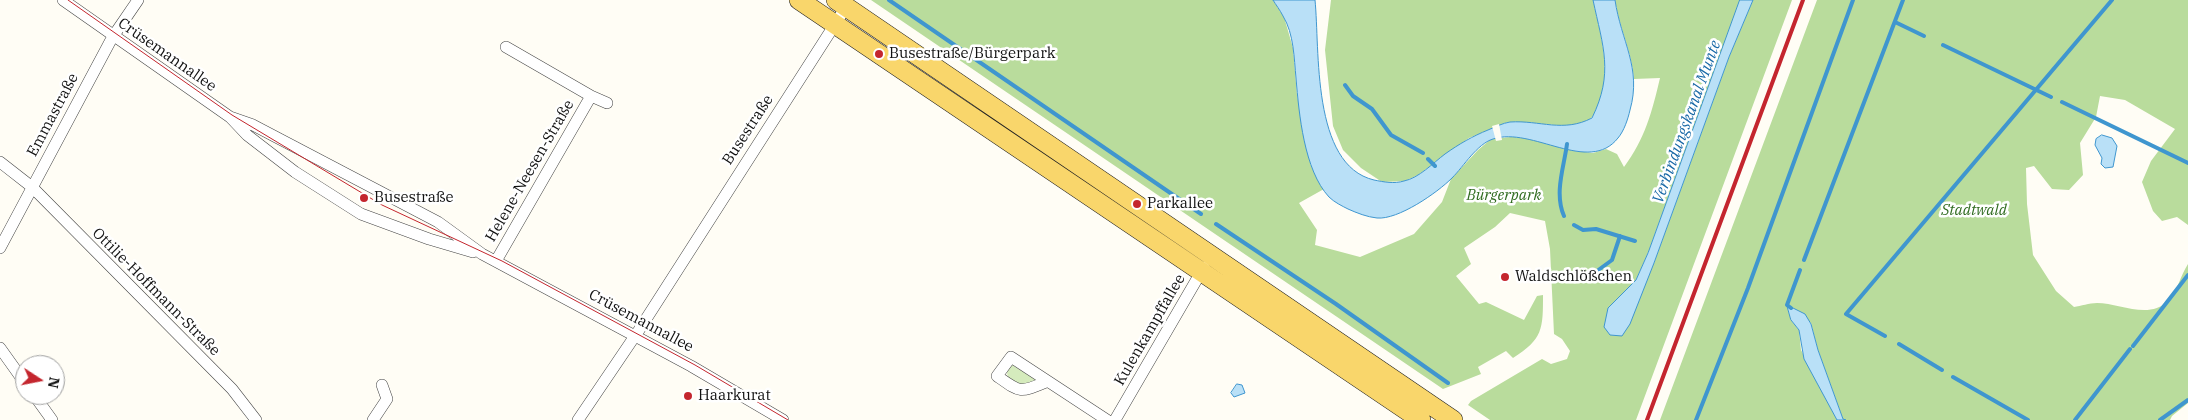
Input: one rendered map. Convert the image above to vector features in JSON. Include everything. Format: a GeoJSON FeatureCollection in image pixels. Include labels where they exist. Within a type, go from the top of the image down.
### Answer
{"type":"FeatureCollection","features":[{"type":"Feature","properties":{"kind":"main road"},"geometry":{"type":"LineString","coordinates":[[799,0],[1421,420]]}},
{"type":"Feature","properties":{"kind":"main road"},"geometry":{"type":"LineString","coordinates":[[841,3],[1453,420]]}},
{"type":"Feature","properties":{"kind":"street","name":"Crüsemannallee"},"geometry":{"type":"LineString","coordinates":[[63,0],[230,117],[247,135],[295,172],[361,214],[429,239],[482,254]]}},
{"type":"Feature","properties":{"kind":"street","name":"Emmastraße"},"geometry":{"type":"LineString","coordinates":[[0,248],[113,36],[138,0]]}},
{"type":"Feature","properties":{"kind":"street","name":"Busestraße"},"geometry":{"type":"LineString","coordinates":[[578,420],[635,336],[834,24],[841,3]]}},
{"type":"Feature","properties":{"kind":"street","name":"Helene-Neesen-Straße"},"geometry":{"type":"LineString","coordinates":[[506,47],[606,103]]}},
{"type":"Feature","properties":{"kind":"street","name":"Helene-Neesen-Straße"},"geometry":{"type":"LineString","coordinates":[[496,261],[591,96]]}},
{"type":"Feature","properties":{"kind":"street","name":"Crüsemannallee"},"geometry":{"type":"LineString","coordinates":[[230,117],[253,125],[438,222],[482,254],[691,366],[783,420]]}},
{"type":"Feature","properties":{"kind":"street","name":"Ottilie-Hoffmann-Straße"},"geometry":{"type":"LineString","coordinates":[[0,162],[32,187],[232,389],[256,420]]}},
{"type":"Feature","properties":{"kind":"street","name":"Kulenkampffallee"},"geometry":{"type":"LineString","coordinates":[[1115,420],[1212,255]]}},
{"type":"Feature","properties":{"kind":"street"},"geometry":{"type":"LineString","coordinates":[[0,348],[15,368]]}},
{"type":"Feature","properties":{"kind":"street"},"geometry":{"type":"LineString","coordinates":[[1046,382],[1107,420]]}},
{"type":"Feature","properties":{"kind":"street"},"geometry":{"type":"LineString","coordinates":[[373,420],[387,398],[382,385]]}},
{"type":"Feature","properties":{"kind":"street"},"geometry":{"type":"LineString","coordinates":[[41,405],[52,420]]}},
{"type":"Feature","properties":{"kind":"green space","name":"Bürgerpark"},"geometry":{"type":"Polygon","coordinates":[[[871,0],[1273,0],[1284,17],[1293,48],[1297,95],[1311,166],[1324,189],[1299,203],[1317,230],[1315,245],[1360,257],[1414,234],[1442,202],[1451,179],[1491,139],[1520,136],[1575,151],[1593,153],[1606,149],[1617,154],[1624,167],[1643,136],[1660,78],[1634,79],[1631,59],[1615,0],[1740,0],[1648,253],[1636,280],[1608,308],[1641,292],[1654,263],[1729,57],[1753,0],[1792,0],[1636,420],[1490,420],[1468,405],[1471,401],[1542,359],[1551,364],[1567,359],[1570,351],[1562,339],[1554,334],[1550,249],[1545,221],[1510,213],[1495,227],[1464,248],[1471,264],[1456,276],[1479,304],[1486,302],[1524,320],[1537,296],[1543,295],[1543,317],[1536,339],[1523,351],[1513,358],[1506,351],[1478,367],[1481,374],[1443,389],[871,0]]]}},
{"type":"Feature","properties":{"kind":"green space"},"geometry":{"type":"Polygon","coordinates":[[[1331,0],[1593,0],[1604,60],[1604,91],[1600,105],[1590,119],[1571,126],[1508,122],[1469,138],[1418,175],[1405,181],[1382,182],[1361,168],[1343,150],[1333,126],[1325,50],[1331,0]]]}},
{"type":"Feature","properties":{"kind":"green space","name":"Stadtwald"},"geometry":{"type":"Polygon","coordinates":[[[1817,0],[2188,0],[2188,225],[2177,217],[2162,221],[2153,211],[2142,182],[2151,161],[2175,129],[2125,100],[2100,96],[2096,117],[2080,143],[2083,175],[2069,190],[2052,189],[2034,166],[2026,168],[2027,204],[2033,255],[2056,291],[2074,307],[2097,303],[2143,310],[2160,307],[2168,301],[2177,288],[2188,264],[2188,403],[2172,416],[2170,420],[1846,420],[1843,419],[1818,350],[1811,323],[1787,306],[1791,320],[1799,330],[1801,350],[1837,420],[1660,420],[1817,0]]]}},
{"type":"Feature","properties":{"kind":"green space"},"geometry":{"type":"Polygon","coordinates":[[[1012,365],[1036,379],[1027,384],[1012,381],[1007,373],[1008,368],[1012,365]]]}},
{"type":"Feature","properties":{"kind":"water"},"geometry":{"type":"Polygon","coordinates":[[[1273,0],[1315,0],[1319,75],[1329,129],[1339,152],[1354,170],[1374,180],[1393,183],[1410,179],[1420,174],[1461,144],[1505,123],[1571,125],[1592,118],[1599,102],[1605,73],[1603,46],[1593,0],[1615,0],[1634,81],[1627,121],[1618,138],[1606,148],[1592,152],[1559,148],[1525,139],[1508,137],[1493,139],[1476,150],[1445,184],[1417,204],[1395,215],[1386,217],[1377,218],[1362,215],[1331,199],[1321,186],[1314,172],[1308,157],[1301,124],[1291,38],[1287,23],[1273,0]]]}},
{"type":"Feature","properties":{"kind":"water"},"geometry":{"type":"Polygon","coordinates":[[[1740,0],[1753,0],[1729,57],[1654,263],[1630,324],[1622,336],[1610,335],[1604,327],[1608,308],[1636,280],[1648,253],[1740,0]]]}},
{"type":"Feature","properties":{"kind":"water"},"geometry":{"type":"Polygon","coordinates":[[[2102,135],[2112,138],[2117,146],[2113,167],[2105,168],[2101,164],[2102,158],[2095,145],[2096,139],[2102,135]]]}},
{"type":"Feature","properties":{"kind":"water"},"geometry":{"type":"Polygon","coordinates":[[[1787,305],[1805,314],[1811,324],[1818,350],[1843,419],[1846,420],[1837,420],[1804,359],[1799,330],[1791,320],[1787,305]]]}},
{"type":"Feature","properties":{"kind":"water"},"geometry":{"type":"Polygon","coordinates":[[[1237,384],[1242,385],[1245,393],[1234,397],[1231,393],[1237,384]]]}},
{"type":"Feature","properties":{"kind":"pier"},"geometry":{"type":"Polygon","coordinates":[[[1499,124],[1502,140],[1496,141],[1492,126],[1499,124]]]}},
{"type":"Feature","properties":{"kind":"waterway"},"geometry":{"type":"LineString","coordinates":[[889,0],[1201,214]]}},
{"type":"Feature","properties":{"kind":"waterway"},"geometry":{"type":"LineString","coordinates":[[1696,420],[1748,288],[1853,0]]}},
{"type":"Feature","properties":{"kind":"waterway"},"geometry":{"type":"LineString","coordinates":[[1804,260],[1903,0]]}},
{"type":"Feature","properties":{"kind":"waterway"},"geometry":{"type":"LineString","coordinates":[[1885,336],[1846,314],[2112,0]]}},
{"type":"Feature","properties":{"kind":"waterway"},"geometry":{"type":"LineString","coordinates":[[1895,22],[1924,36]]}},
{"type":"Feature","properties":{"kind":"waterway"},"geometry":{"type":"LineString","coordinates":[[1943,45],[2051,97]]}},
{"type":"Feature","properties":{"kind":"waterway"},"geometry":{"type":"LineString","coordinates":[[1345,85],[1353,96],[1372,109],[1391,135],[1423,153]]}},
{"type":"Feature","properties":{"kind":"waterway"},"geometry":{"type":"LineString","coordinates":[[2062,102],[2188,163]]}},
{"type":"Feature","properties":{"kind":"waterway"},"geometry":{"type":"LineString","coordinates":[[1564,216],[1561,207],[1560,189],[1567,144]]}},
{"type":"Feature","properties":{"kind":"waterway"},"geometry":{"type":"LineString","coordinates":[[1428,159],[1435,166]]}},
{"type":"Feature","properties":{"kind":"waterway"},"geometry":{"type":"LineString","coordinates":[[1216,224],[1336,304],[1448,383]]}},
{"type":"Feature","properties":{"kind":"waterway"},"geometry":{"type":"LineString","coordinates":[[1574,225],[1583,230],[1596,229],[1635,241]]}},
{"type":"Feature","properties":{"kind":"waterway"},"geometry":{"type":"LineString","coordinates":[[1566,277],[1593,274],[1612,260],[1620,236]]}},
{"type":"Feature","properties":{"kind":"waterway"},"geometry":{"type":"LineString","coordinates":[[1791,308],[1787,305],[1800,270]]}},
{"type":"Feature","properties":{"kind":"waterway"},"geometry":{"type":"LineString","coordinates":[[2133,346],[2188,275]]}},
{"type":"Feature","properties":{"kind":"waterway"},"geometry":{"type":"LineString","coordinates":[[1899,344],[1942,370]]}},
{"type":"Feature","properties":{"kind":"waterway"},"geometry":{"type":"LineString","coordinates":[[2075,420],[2130,349]]}},
{"type":"Feature","properties":{"kind":"waterway"},"geometry":{"type":"LineString","coordinates":[[1953,377],[2028,420]]}},
{"type":"Feature","properties":{"kind":"waterway"},"geometry":{"type":"LineString","coordinates":[[2160,420],[2188,400]]}},
{"type":"Feature","properties":{"kind":"tram line"},"geometry":{"type":"LineString","coordinates":[[68,0],[232,115],[382,205],[502,261],[695,365],[788,420]]}},
{"type":"Feature","properties":{"kind":"railway"},"geometry":{"type":"LineString","coordinates":[[1647,420],[1803,0]]}},
{"type":"Feature","properties":{"kind":"place","name":"Busestraße/Bürgerpark"},"geometry":{"type":"Point","coordinates":[879,54]}},
{"type":"Feature","properties":{"kind":"place","name":"Busestraße"},"geometry":{"type":"Point","coordinates":[364,198]}},
{"type":"Feature","properties":{"kind":"place","name":"Parkallee"},"geometry":{"type":"Point","coordinates":[1137,204]}},
{"type":"Feature","properties":{"kind":"place","name":"Waldschlößchen"},"geometry":{"type":"Point","coordinates":[1505,277]}},
{"type":"Feature","properties":{"kind":"place","name":"Haarkurat"},"geometry":{"type":"Point","coordinates":[688,396]}},
{"type":"Feature","properties":{"kind":"water label","name":"Verbindungskanal Munte"},"geometry":{"type":"Point","coordinates":[1687,122]}}]}
